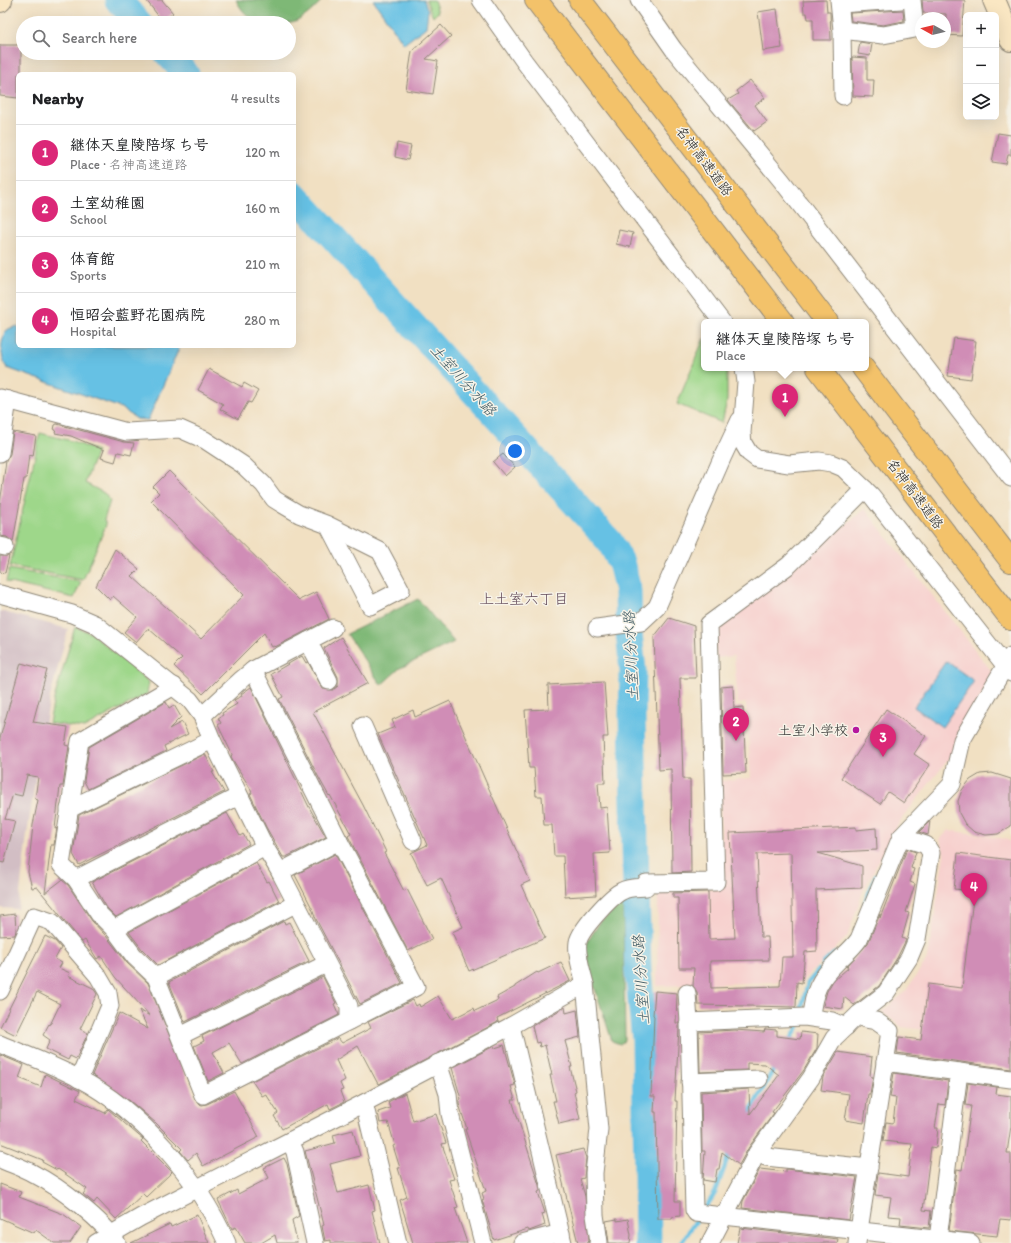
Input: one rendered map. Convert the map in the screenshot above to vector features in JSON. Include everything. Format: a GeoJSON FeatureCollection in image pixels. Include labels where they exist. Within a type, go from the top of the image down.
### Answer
{"type":"FeatureCollection","features":[{"type":"Feature","properties":{"kind":"highway"},"geometry":{"type":"LineString","coordinates":[[536,0],[781,319]]}},
{"type":"Feature","properties":{"kind":"highway","name":"名神高速道路"},"geometry":{"type":"LineString","coordinates":[[580,0],[826,319]]}},
{"type":"Feature","properties":{"kind":"highway","name":"名神高速道路"},"geometry":{"type":"LineString","coordinates":[[820,371],[1011,619]]}},
{"type":"Feature","properties":{"kind":"highway"},"geometry":{"type":"LineString","coordinates":[[865,371],[1011,561]]}},
{"type":"Feature","properties":{"kind":"street"},"geometry":{"type":"LineString","coordinates":[[481,0],[524,61],[720,319]]}},
{"type":"Feature","properties":{"kind":"street"},"geometry":{"type":"LineString","coordinates":[[639,0],[674,50],[782,181],[1011,478]]}},
{"type":"Feature","properties":{"kind":"street"},"geometry":{"type":"LineString","coordinates":[[844,96],[840,2],[901,0]]}},
{"type":"Feature","properties":{"kind":"street"},"geometry":{"type":"LineString","coordinates":[[842,30],[883,35],[914,29],[912,0]]}},
{"type":"Feature","properties":{"kind":"street"},"geometry":{"type":"LineString","coordinates":[[994,0],[1011,40]]}},
{"type":"Feature","properties":{"kind":"street"},"geometry":{"type":"LineString","coordinates":[[744,371],[746,382],[743,415],[743,443],[749,453],[757,460],[789,464],[819,461],[831,463],[843,468],[865,489],[1009,665],[962,740],[952,784],[901,837],[859,939],[851,951],[837,961],[818,984],[813,997],[811,1017]]}},
{"type":"Feature","properties":{"kind":"street"},"geometry":{"type":"LineString","coordinates":[[0,454],[4,399],[127,432],[180,429],[213,445],[236,460],[256,478],[274,499],[282,504],[308,518],[328,525],[380,551],[401,590],[370,606],[328,525]]}},
{"type":"Feature","properties":{"kind":"street"},"geometry":{"type":"LineString","coordinates":[[597,628],[641,622],[657,607],[723,456],[743,415]]}},
{"type":"Feature","properties":{"kind":"street"},"geometry":{"type":"LineString","coordinates":[[598,1243],[595,1215],[594,1173],[599,1129],[585,984],[578,950],[578,940],[591,921],[617,894],[635,888],[646,887],[646,883],[716,882],[709,624],[789,565],[865,489]]}},
{"type":"Feature","properties":{"kind":"street"},"geometry":{"type":"LineString","coordinates":[[0,594],[72,614],[95,624],[190,700],[202,716],[239,796],[349,1006],[349,1021]]}},
{"type":"Feature","properties":{"kind":"street"},"geometry":{"type":"LineString","coordinates":[[202,716],[242,679],[254,670],[333,628]]}},
{"type":"Feature","properties":{"kind":"street"},"geometry":{"type":"LineString","coordinates":[[308,641],[329,681]]}},
{"type":"Feature","properties":{"kind":"street"},"geometry":{"type":"LineString","coordinates":[[174,686],[80,741],[61,865],[76,879],[99,914],[114,928],[134,956],[156,977],[203,1095],[416,987],[339,841],[254,670]]}},
{"type":"Feature","properties":{"kind":"street"},"geometry":{"type":"LineString","coordinates":[[363,726],[413,841]]}},
{"type":"Feature","properties":{"kind":"street"},"geometry":{"type":"LineString","coordinates":[[69,809],[212,740]]}},
{"type":"Feature","properties":{"kind":"street"},"geometry":{"type":"LineString","coordinates":[[76,879],[239,796]]}},
{"type":"Feature","properties":{"kind":"street"},"geometry":{"type":"LineString","coordinates":[[710,1243],[757,1153],[811,1078],[834,1038],[859,1014],[886,993],[909,958],[917,940],[931,853],[926,845],[901,837]]}},
{"type":"Feature","properties":{"kind":"street"},"geometry":{"type":"LineString","coordinates":[[280,872],[339,841]]}},
{"type":"Feature","properties":{"kind":"street"},"geometry":{"type":"LineString","coordinates":[[114,928],[265,847]]}},
{"type":"Feature","properties":{"kind":"street"},"geometry":{"type":"LineString","coordinates":[[156,977],[295,904]]}},
{"type":"Feature","properties":{"kind":"street"},"geometry":{"type":"LineString","coordinates":[[0,991],[4,972],[34,916],[52,922],[98,976],[108,993],[110,1006],[79,1078]]}},
{"type":"Feature","properties":{"kind":"street"},"geometry":{"type":"LineString","coordinates":[[180,1036],[326,964]]}},
{"type":"Feature","properties":{"kind":"street"},"geometry":{"type":"LineString","coordinates":[[96,1243],[115,1239],[141,1217],[511,1026],[585,984]]}},
{"type":"Feature","properties":{"kind":"street"},"geometry":{"type":"LineString","coordinates":[[687,993],[694,1210],[696,1213],[858,1237],[938,1239],[971,1243]]}},
{"type":"Feature","properties":{"kind":"street"},"geometry":{"type":"LineString","coordinates":[[858,1237],[890,1031],[876,1021],[865,1019],[859,1014]]}},
{"type":"Feature","properties":{"kind":"street"},"geometry":{"type":"LineString","coordinates":[[688,1022],[811,1017],[832,1021],[846,1027]]}},
{"type":"Feature","properties":{"kind":"street"},"geometry":{"type":"LineString","coordinates":[[511,1026],[562,1238],[522,1243]]}},
{"type":"Feature","properties":{"kind":"street"},"geometry":{"type":"LineString","coordinates":[[0,1044],[79,1078],[121,1106],[152,1134],[196,1188],[218,1222],[227,1243]]}},
{"type":"Feature","properties":{"kind":"street"},"geometry":{"type":"LineString","coordinates":[[885,1062],[1011,1079]]}},
{"type":"Feature","properties":{"kind":"street"},"geometry":{"type":"LineString","coordinates":[[438,1064],[448,1094],[450,1114],[482,1243]]}},
{"type":"Feature","properties":{"kind":"street"},"geometry":{"type":"LineString","coordinates":[[938,1239],[959,1072]]}},
{"type":"Feature","properties":{"kind":"street"},"geometry":{"type":"LineString","coordinates":[[690,1082],[759,1079]]}},
{"type":"Feature","properties":{"kind":"street"},"geometry":{"type":"LineString","coordinates":[[364,1103],[398,1243]]}},
{"type":"Feature","properties":{"kind":"street"},"geometry":{"type":"LineString","coordinates":[[290,1141],[295,1152],[316,1243]]}},
{"type":"Feature","properties":{"kind":"street"},"geometry":{"type":"LineString","coordinates":[[757,1153],[766,1157],[869,1168]]}},
{"type":"Feature","properties":{"kind":"street"},"geometry":{"type":"LineString","coordinates":[[0,1159],[35,1174],[76,1203],[115,1239]]}},
{"type":"Feature","properties":{"kind":"shaded area","name":"土室小学校"},"geometry":{"type":"Polygon","coordinates":[[[865,509],[993,673],[951,756],[900,821],[863,891],[847,937],[802,981],[657,986],[658,893],[722,889],[720,781],[751,778],[746,703],[738,704],[734,656],[716,658],[714,630],[865,509]]]}},
{"type":"Feature","properties":{"kind":"shaded area"},"geometry":{"type":"Polygon","coordinates":[[[0,611],[68,629],[50,697],[37,769],[18,909],[0,908],[0,611]]]}},
{"type":"Feature","properties":{"kind":"shaded area"},"geometry":{"type":"Polygon","coordinates":[[[949,830],[1006,839],[1011,842],[1011,1041],[902,1027],[882,1012],[905,992],[928,958],[944,854],[940,839],[949,830]]]}},
{"type":"Feature","properties":{"kind":"green space"},"geometry":{"type":"Polygon","coordinates":[[[236,0],[322,0],[313,10],[296,22],[296,16],[248,16],[236,0]]]}},
{"type":"Feature","properties":{"kind":"green space"},"geometry":{"type":"Polygon","coordinates":[[[426,0],[434,0],[438,12],[433,17],[426,0]]]}},
{"type":"Feature","properties":{"kind":"green space"},"geometry":{"type":"Polygon","coordinates":[[[701,345],[701,371],[727,371],[727,400],[722,423],[677,404],[701,345]]]}},
{"type":"Feature","properties":{"kind":"green space"},"geometry":{"type":"Polygon","coordinates":[[[40,433],[72,441],[97,451],[85,483],[104,493],[110,501],[104,520],[106,525],[83,580],[10,566],[40,433]]]}},
{"type":"Feature","properties":{"kind":"green space"},"geometry":{"type":"Polygon","coordinates":[[[9,569],[81,582],[74,598],[6,582],[9,569]]]}},
{"type":"Feature","properties":{"kind":"green space"},"geometry":{"type":"Polygon","coordinates":[[[418,599],[454,642],[400,668],[381,685],[347,634],[418,599]]]}},
{"type":"Feature","properties":{"kind":"green space"},"geometry":{"type":"Polygon","coordinates":[[[75,627],[91,633],[149,682],[147,694],[84,728],[49,723],[54,699],[75,627]]]}},
{"type":"Feature","properties":{"kind":"green space"},"geometry":{"type":"Polygon","coordinates":[[[623,903],[625,1040],[620,1044],[612,1041],[589,970],[585,946],[600,922],[623,903]]]}},
{"type":"Feature","properties":{"kind":"water"},"geometry":{"type":"Polygon","coordinates":[[[373,0],[424,0],[428,11],[426,27],[404,44],[373,0]]]}},
{"type":"Feature","properties":{"kind":"water"},"geometry":{"type":"Polygon","coordinates":[[[16,327],[16,348],[179,348],[148,420],[137,419],[121,408],[7,368],[3,359],[2,344],[4,334],[7,330],[16,327]]]}},
{"type":"Feature","properties":{"kind":"water"},"geometry":{"type":"Polygon","coordinates":[[[946,661],[974,681],[942,727],[914,707],[946,661]]]}},
{"type":"Feature","properties":{"kind":"building"},"geometry":{"type":"Polygon","coordinates":[[[146,0],[162,0],[173,13],[170,16],[158,16],[146,0]]]}},
{"type":"Feature","properties":{"kind":"building"},"geometry":{"type":"Polygon","coordinates":[[[826,0],[827,12],[830,12],[831,40],[813,40],[813,19],[808,19],[807,13],[804,13],[803,1],[826,0]]]}},
{"type":"Feature","properties":{"kind":"building"},"geometry":{"type":"Polygon","coordinates":[[[922,0],[965,0],[962,36],[951,35],[951,12],[923,12],[922,0]]]}},
{"type":"Feature","properties":{"kind":"building"},"geometry":{"type":"Polygon","coordinates":[[[777,9],[782,48],[763,51],[758,12],[777,9]]]}},
{"type":"Feature","properties":{"kind":"building"},"geometry":{"type":"Polygon","coordinates":[[[903,10],[904,21],[883,25],[851,21],[850,13],[903,10]]]}},
{"type":"Feature","properties":{"kind":"building"},"geometry":{"type":"Polygon","coordinates":[[[441,25],[451,36],[426,59],[438,61],[433,94],[406,90],[412,51],[441,25]]]}},
{"type":"Feature","properties":{"kind":"building"},"geometry":{"type":"Polygon","coordinates":[[[860,42],[872,44],[870,56],[858,54],[860,42]]]}},
{"type":"Feature","properties":{"kind":"building"},"geometry":{"type":"Polygon","coordinates":[[[0,45],[16,45],[16,60],[21,60],[21,72],[16,72],[16,98],[0,96],[0,45]]]}},
{"type":"Feature","properties":{"kind":"building"},"geometry":{"type":"Polygon","coordinates":[[[852,57],[867,58],[867,80],[874,80],[873,97],[853,96],[852,57]]]}},
{"type":"Feature","properties":{"kind":"building"},"geometry":{"type":"Polygon","coordinates":[[[750,80],[765,98],[755,105],[767,122],[754,131],[728,100],[738,94],[736,91],[750,80]]]}},
{"type":"Feature","properties":{"kind":"building"},"geometry":{"type":"Polygon","coordinates":[[[998,133],[1011,135],[1011,155],[1008,155],[1006,164],[992,162],[998,133]]]}},
{"type":"Feature","properties":{"kind":"building"},"geometry":{"type":"Polygon","coordinates":[[[397,143],[411,146],[408,160],[395,157],[397,143]]]}},
{"type":"Feature","properties":{"kind":"building"},"geometry":{"type":"Polygon","coordinates":[[[619,230],[633,233],[630,247],[616,244],[619,230]]]}},
{"type":"Feature","properties":{"kind":"building"},"geometry":{"type":"Polygon","coordinates":[[[954,338],[976,341],[971,379],[948,376],[954,338]]]}},
{"type":"Feature","properties":{"kind":"building"},"geometry":{"type":"Polygon","coordinates":[[[209,369],[242,387],[244,383],[258,391],[251,403],[248,402],[238,419],[220,409],[223,404],[198,390],[209,369]]]}},
{"type":"Feature","properties":{"kind":"building"},"geometry":{"type":"Polygon","coordinates":[[[57,424],[124,442],[134,443],[131,455],[118,452],[115,462],[101,458],[104,450],[71,436],[55,433],[55,425],[57,424]]]}},
{"type":"Feature","properties":{"kind":"building"},"geometry":{"type":"Polygon","coordinates":[[[13,432],[36,436],[33,456],[29,455],[26,479],[24,479],[13,542],[7,537],[0,536],[0,504],[6,461],[10,454],[13,432]]]}},
{"type":"Feature","properties":{"kind":"building"},"geometry":{"type":"Polygon","coordinates":[[[503,454],[515,467],[505,476],[493,462],[503,454]]]}},
{"type":"Feature","properties":{"kind":"building"},"geometry":{"type":"Polygon","coordinates":[[[169,471],[299,600],[316,592],[329,619],[275,647],[272,647],[264,633],[203,694],[174,666],[182,658],[148,628],[136,642],[124,632],[137,617],[113,596],[110,600],[96,586],[115,549],[139,569],[132,576],[201,639],[244,595],[151,501],[159,493],[153,487],[169,471]]]}},
{"type":"Feature","properties":{"kind":"building"},"geometry":{"type":"Polygon","coordinates":[[[0,556],[9,556],[5,573],[0,572],[0,556]]]}},
{"type":"Feature","properties":{"kind":"building"},"geometry":{"type":"Polygon","coordinates":[[[669,618],[694,626],[696,678],[680,678],[683,779],[690,779],[691,872],[672,873],[671,769],[659,770],[654,637],[669,618]]]}},
{"type":"Feature","properties":{"kind":"building"},"geometry":{"type":"Polygon","coordinates":[[[341,637],[368,683],[313,712],[363,805],[386,852],[384,853],[404,891],[407,889],[432,939],[408,951],[348,836],[351,834],[319,778],[279,699],[283,697],[271,674],[302,656],[306,663],[308,662],[323,689],[333,690],[338,686],[338,677],[324,648],[341,637]]]}},
{"type":"Feature","properties":{"kind":"building"},"geometry":{"type":"Polygon","coordinates":[[[21,663],[47,670],[33,722],[68,727],[65,745],[69,746],[63,786],[60,786],[55,829],[57,828],[54,845],[51,845],[45,893],[62,880],[68,885],[92,921],[127,963],[148,983],[197,1103],[202,1105],[207,1104],[234,1091],[259,1137],[203,1166],[196,1153],[188,1160],[180,1151],[182,1149],[156,1123],[130,1101],[92,1075],[119,1013],[148,1029],[139,1010],[150,1016],[115,977],[101,956],[97,959],[85,940],[82,942],[37,887],[32,888],[28,872],[33,825],[38,800],[35,799],[38,777],[27,775],[22,796],[13,794],[5,819],[15,821],[4,863],[0,862],[0,738],[21,663]]]}},
{"type":"Feature","properties":{"kind":"building"},"geometry":{"type":"Polygon","coordinates":[[[604,682],[608,737],[603,737],[605,783],[598,783],[600,808],[607,807],[610,853],[594,854],[596,895],[565,897],[563,856],[554,856],[552,825],[544,825],[542,796],[536,796],[534,768],[529,768],[525,710],[549,709],[548,685],[604,682]]]}},
{"type":"Feature","properties":{"kind":"building"},"geometry":{"type":"Polygon","coordinates":[[[733,686],[734,708],[743,707],[746,773],[723,774],[721,687],[733,686]]]}},
{"type":"Feature","properties":{"kind":"building"},"geometry":{"type":"Polygon","coordinates":[[[251,687],[309,807],[326,837],[286,857],[283,857],[266,827],[250,794],[252,793],[250,788],[231,757],[232,754],[218,725],[221,723],[218,718],[223,715],[222,713],[237,704],[234,700],[242,696],[241,694],[251,687]]]}},
{"type":"Feature","properties":{"kind":"building"},"geometry":{"type":"Polygon","coordinates":[[[450,701],[530,881],[521,885],[545,938],[469,971],[452,932],[463,927],[441,878],[427,885],[411,853],[427,845],[378,734],[395,727],[392,720],[413,710],[415,717],[450,701]]]}},
{"type":"Feature","properties":{"kind":"building"},"geometry":{"type":"Polygon","coordinates":[[[166,702],[169,708],[174,705],[181,717],[169,729],[182,722],[188,734],[164,746],[166,751],[88,789],[84,781],[89,747],[166,702]]]}},
{"type":"Feature","properties":{"kind":"building"},"geometry":{"type":"Polygon","coordinates":[[[886,709],[926,736],[914,754],[930,765],[904,803],[888,792],[880,804],[841,778],[886,709]]]}},
{"type":"Feature","properties":{"kind":"building"},"geometry":{"type":"Polygon","coordinates":[[[205,754],[214,772],[212,772],[224,792],[79,865],[73,854],[79,815],[205,754]]]}},
{"type":"Feature","properties":{"kind":"building"},"geometry":{"type":"Polygon","coordinates":[[[992,773],[1011,779],[1011,826],[998,834],[986,835],[974,832],[965,824],[959,813],[958,801],[962,790],[970,780],[980,774],[992,773]]]}},
{"type":"Feature","properties":{"kind":"building"},"geometry":{"type":"Polygon","coordinates":[[[227,813],[240,836],[243,834],[249,844],[116,917],[107,908],[92,882],[227,813]]]}},
{"type":"Feature","properties":{"kind":"building"},"geometry":{"type":"Polygon","coordinates":[[[930,821],[928,835],[919,832],[930,821]]]}},
{"type":"Feature","properties":{"kind":"building"},"geometry":{"type":"Polygon","coordinates":[[[856,827],[856,830],[876,828],[877,850],[818,853],[862,866],[862,888],[816,890],[817,951],[805,952],[802,983],[797,982],[796,1007],[698,1005],[697,992],[693,986],[694,968],[679,968],[678,898],[673,898],[673,893],[708,892],[709,939],[735,938],[730,833],[856,827]],[[791,853],[757,854],[761,937],[768,937],[769,960],[710,961],[711,988],[780,986],[782,957],[793,957],[791,853]]]}},
{"type":"Feature","properties":{"kind":"building"},"geometry":{"type":"Polygon","coordinates":[[[907,849],[916,852],[911,868],[914,869],[910,882],[915,884],[906,912],[909,913],[902,938],[906,940],[897,958],[879,986],[854,1005],[844,997],[843,1009],[823,1006],[827,991],[833,981],[848,968],[847,966],[868,943],[880,914],[880,918],[907,849]]]}},
{"type":"Feature","properties":{"kind":"building"},"geometry":{"type":"Polygon","coordinates":[[[958,853],[1011,860],[1011,1069],[897,1053],[899,1037],[921,1040],[928,984],[962,988],[974,891],[954,889],[958,853]]]}},
{"type":"Feature","properties":{"kind":"building"},"geometry":{"type":"Polygon","coordinates":[[[335,854],[402,983],[360,1004],[295,875],[335,854]]]}},
{"type":"Feature","properties":{"kind":"building"},"geometry":{"type":"Polygon","coordinates":[[[256,863],[267,882],[269,881],[279,901],[158,965],[142,949],[129,932],[256,863]]]}},
{"type":"Feature","properties":{"kind":"building"},"geometry":{"type":"Polygon","coordinates":[[[15,914],[15,935],[0,936],[0,916],[15,914]]]}},
{"type":"Feature","properties":{"kind":"building"},"geometry":{"type":"Polygon","coordinates":[[[284,921],[285,924],[289,922],[309,961],[185,1022],[169,982],[284,921]]]}},
{"type":"Feature","properties":{"kind":"building"},"geometry":{"type":"Polygon","coordinates":[[[45,936],[55,941],[61,948],[55,959],[62,963],[59,968],[70,973],[68,976],[93,988],[97,994],[80,1029],[88,1033],[76,1059],[70,1056],[68,1060],[46,1049],[50,1040],[43,1035],[49,1024],[50,1025],[60,1004],[37,992],[16,1035],[0,1027],[45,936]]]}},
{"type":"Feature","properties":{"kind":"building"},"geometry":{"type":"Polygon","coordinates":[[[561,962],[570,981],[497,1018],[498,1022],[383,1082],[378,1084],[358,1046],[336,1060],[345,1080],[340,1083],[343,1090],[340,1091],[344,1102],[330,1109],[328,1104],[282,1129],[274,1116],[278,1113],[266,1094],[262,1096],[252,1081],[338,1038],[342,1043],[371,1028],[368,1022],[413,1000],[416,1006],[419,1004],[420,1007],[438,996],[452,1019],[474,1008],[475,1011],[498,1000],[497,997],[537,972],[538,973],[561,962]]]}},
{"type":"Feature","properties":{"kind":"building"},"geometry":{"type":"Polygon","coordinates":[[[323,977],[336,1003],[334,1004],[339,1015],[242,1064],[229,1043],[213,1052],[224,1073],[208,1081],[194,1046],[204,1041],[202,1036],[323,977]]]}},
{"type":"Feature","properties":{"kind":"building"},"geometry":{"type":"Polygon","coordinates":[[[655,991],[677,993],[676,1023],[679,1023],[679,1028],[675,1101],[677,1101],[675,1201],[680,1201],[680,1216],[672,1217],[672,1219],[658,1219],[656,1112],[654,1112],[655,1096],[651,1096],[655,991]]]}},
{"type":"Feature","properties":{"kind":"building"},"geometry":{"type":"Polygon","coordinates":[[[565,1007],[566,1013],[577,1010],[580,1037],[565,1041],[572,1067],[570,1067],[576,1091],[574,1092],[580,1119],[559,1124],[553,1101],[556,1101],[545,1045],[540,1047],[539,1042],[536,1043],[532,1026],[565,1007]]]}},
{"type":"Feature","properties":{"kind":"building"},"geometry":{"type":"Polygon","coordinates":[[[765,1029],[777,1030],[777,1036],[800,1039],[801,1032],[818,1034],[817,1048],[804,1070],[772,1112],[774,1113],[749,1147],[739,1165],[722,1152],[715,1182],[703,1180],[705,1151],[702,1151],[701,1092],[749,1089],[750,1114],[779,1075],[765,1064],[747,1063],[747,1070],[700,1072],[699,1032],[735,1030],[764,1032],[765,1029]]]}},
{"type":"Feature","properties":{"kind":"building"},"geometry":{"type":"Polygon","coordinates":[[[504,1045],[515,1085],[511,1086],[515,1100],[512,1100],[539,1185],[540,1191],[538,1192],[545,1213],[542,1214],[545,1225],[529,1231],[528,1229],[494,1240],[482,1200],[484,1199],[482,1193],[486,1191],[465,1129],[467,1129],[459,1104],[459,1100],[461,1099],[452,1068],[494,1046],[495,1048],[504,1045]]]}},
{"type":"Feature","properties":{"kind":"building"},"geometry":{"type":"Polygon","coordinates":[[[838,1052],[872,1057],[870,1076],[873,1077],[870,1094],[868,1094],[864,1123],[845,1120],[849,1094],[821,1090],[823,1077],[838,1052]]]}},
{"type":"Feature","properties":{"kind":"building"},"geometry":{"type":"Polygon","coordinates":[[[0,1055],[24,1065],[19,1078],[41,1087],[45,1074],[80,1091],[76,1099],[105,1113],[108,1109],[143,1139],[141,1141],[172,1172],[146,1197],[143,1194],[116,1219],[97,1199],[94,1203],[83,1194],[87,1189],[58,1169],[57,1170],[42,1162],[43,1160],[0,1143],[0,1055]]]}},
{"type":"Feature","properties":{"kind":"building"},"geometry":{"type":"Polygon","coordinates":[[[894,1073],[948,1081],[945,1105],[939,1104],[935,1128],[938,1128],[936,1148],[931,1147],[923,1210],[931,1211],[929,1228],[900,1225],[901,1217],[888,1216],[891,1197],[875,1195],[878,1173],[908,1177],[912,1144],[883,1141],[886,1122],[893,1123],[896,1098],[890,1097],[894,1073]]]}},
{"type":"Feature","properties":{"kind":"building"},"geometry":{"type":"Polygon","coordinates":[[[968,1083],[997,1087],[996,1094],[1011,1096],[1011,1126],[1007,1153],[1011,1153],[1011,1220],[1000,1219],[997,1236],[949,1231],[957,1169],[962,1170],[971,1106],[965,1105],[968,1083]]]}},
{"type":"Feature","properties":{"kind":"building"},"geometry":{"type":"Polygon","coordinates":[[[405,1093],[413,1121],[436,1114],[446,1143],[442,1144],[454,1179],[449,1180],[458,1207],[455,1208],[467,1243],[413,1243],[400,1200],[407,1197],[398,1168],[400,1168],[393,1146],[395,1145],[388,1122],[380,1123],[378,1112],[390,1108],[388,1102],[405,1093]]]}},
{"type":"Feature","properties":{"kind":"building"},"geometry":{"type":"Polygon","coordinates":[[[353,1130],[360,1156],[330,1164],[338,1193],[369,1185],[375,1210],[372,1211],[380,1243],[331,1243],[331,1240],[325,1241],[322,1226],[324,1225],[305,1151],[335,1143],[333,1135],[353,1130]]]}},
{"type":"Feature","properties":{"kind":"building"},"geometry":{"type":"Polygon","coordinates":[[[583,1149],[586,1158],[584,1178],[580,1179],[585,1196],[589,1240],[588,1243],[578,1243],[556,1155],[583,1149]]]}},
{"type":"Feature","properties":{"kind":"building"},"geometry":{"type":"Polygon","coordinates":[[[284,1158],[287,1164],[299,1216],[292,1220],[297,1243],[277,1243],[275,1235],[261,1243],[245,1243],[236,1227],[232,1229],[218,1200],[237,1190],[238,1194],[269,1178],[264,1168],[284,1158]]]}},
{"type":"Feature","properties":{"kind":"building"},"geometry":{"type":"Polygon","coordinates":[[[760,1169],[786,1172],[786,1169],[857,1177],[849,1220],[742,1208],[743,1201],[760,1169]]]}},
{"type":"Feature","properties":{"kind":"building"},"geometry":{"type":"Polygon","coordinates":[[[0,1184],[21,1192],[19,1197],[63,1214],[81,1227],[70,1243],[54,1243],[36,1230],[34,1233],[0,1218],[0,1184]]]}},
{"type":"Feature","properties":{"kind":"building"},"geometry":{"type":"Polygon","coordinates":[[[197,1215],[209,1243],[131,1243],[170,1224],[171,1227],[197,1215]]]}},
{"type":"Feature","properties":{"kind":"building"},"geometry":{"type":"Polygon","coordinates":[[[617,1219],[617,1221],[628,1219],[631,1235],[630,1243],[609,1243],[606,1221],[617,1219]]]}},
{"type":"Feature","properties":{"kind":"building"},"geometry":{"type":"Polygon","coordinates":[[[740,1228],[838,1239],[837,1243],[737,1243],[740,1228]]]}},
{"type":"Feature","properties":{"kind":"waterway","name":"土室川分水路"},"geometry":{"type":"LineString","coordinates":[[118,0],[133,16]]}},
{"type":"Feature","properties":{"kind":"waterway","name":"土室川分水路"},"geometry":{"type":"LineString","coordinates":[[173,60],[184,72]]}},
{"type":"Feature","properties":{"kind":"waterway","name":"土室川分水路"},"geometry":{"type":"LineString","coordinates":[[296,196],[610,542],[621,562],[628,591],[629,633],[633,671],[632,717],[638,971],[645,1039],[648,1243]]}},
{"type":"Feature","properties":{"kind":"waterway"},"geometry":{"type":"LineString","coordinates":[[865,903],[876,875]]}},
{"type":"Feature","properties":{"kind":"waterway"},"geometry":{"type":"LineString","coordinates":[[823,964],[835,953]]}},
{"type":"Feature","properties":{"kind":"waterway"},"geometry":{"type":"LineString","coordinates":[[802,1007],[808,983],[819,970]]}},
{"type":"Feature","properties":{"kind":"waterway"},"geometry":{"type":"LineString","coordinates":[[789,1043],[798,1027]]}},
{"type":"Feature","properties":{"kind":"waterway"},"geometry":{"type":"LineString","coordinates":[[748,1116],[776,1065]]}},
{"type":"Feature","properties":{"kind":"waterway"},"geometry":{"type":"LineString","coordinates":[[704,1210],[715,1193],[730,1152]]}},
{"type":"Feature","properties":{"kind":"waterway"},"geometry":{"type":"LineString","coordinates":[[681,1243],[698,1218]]}},
{"type":"Feature","properties":{"kind":"place","name":"継体天皇陵陪塚 ち号"},"geometry":{"type":"Point","coordinates":[785,417]}},
{"type":"Feature","properties":{"kind":"place","name":"土室小学校"},"geometry":{"type":"Point","coordinates":[856,730]}},
{"type":"Feature","properties":{"kind":"place","name":"土室幼稚園"},"geometry":{"type":"Point","coordinates":[736,741]}},
{"type":"Feature","properties":{"kind":"place","name":"体育館"},"geometry":{"type":"Point","coordinates":[883,757]}},
{"type":"Feature","properties":{"kind":"place","name":"恒昭会藍野花園病院"},"geometry":{"type":"Point","coordinates":[974,906]}},
{"type":"Feature","properties":{"kind":"district","name":"上土室六丁目"},"geometry":{"type":"Point","coordinates":[524,599]}}]}
